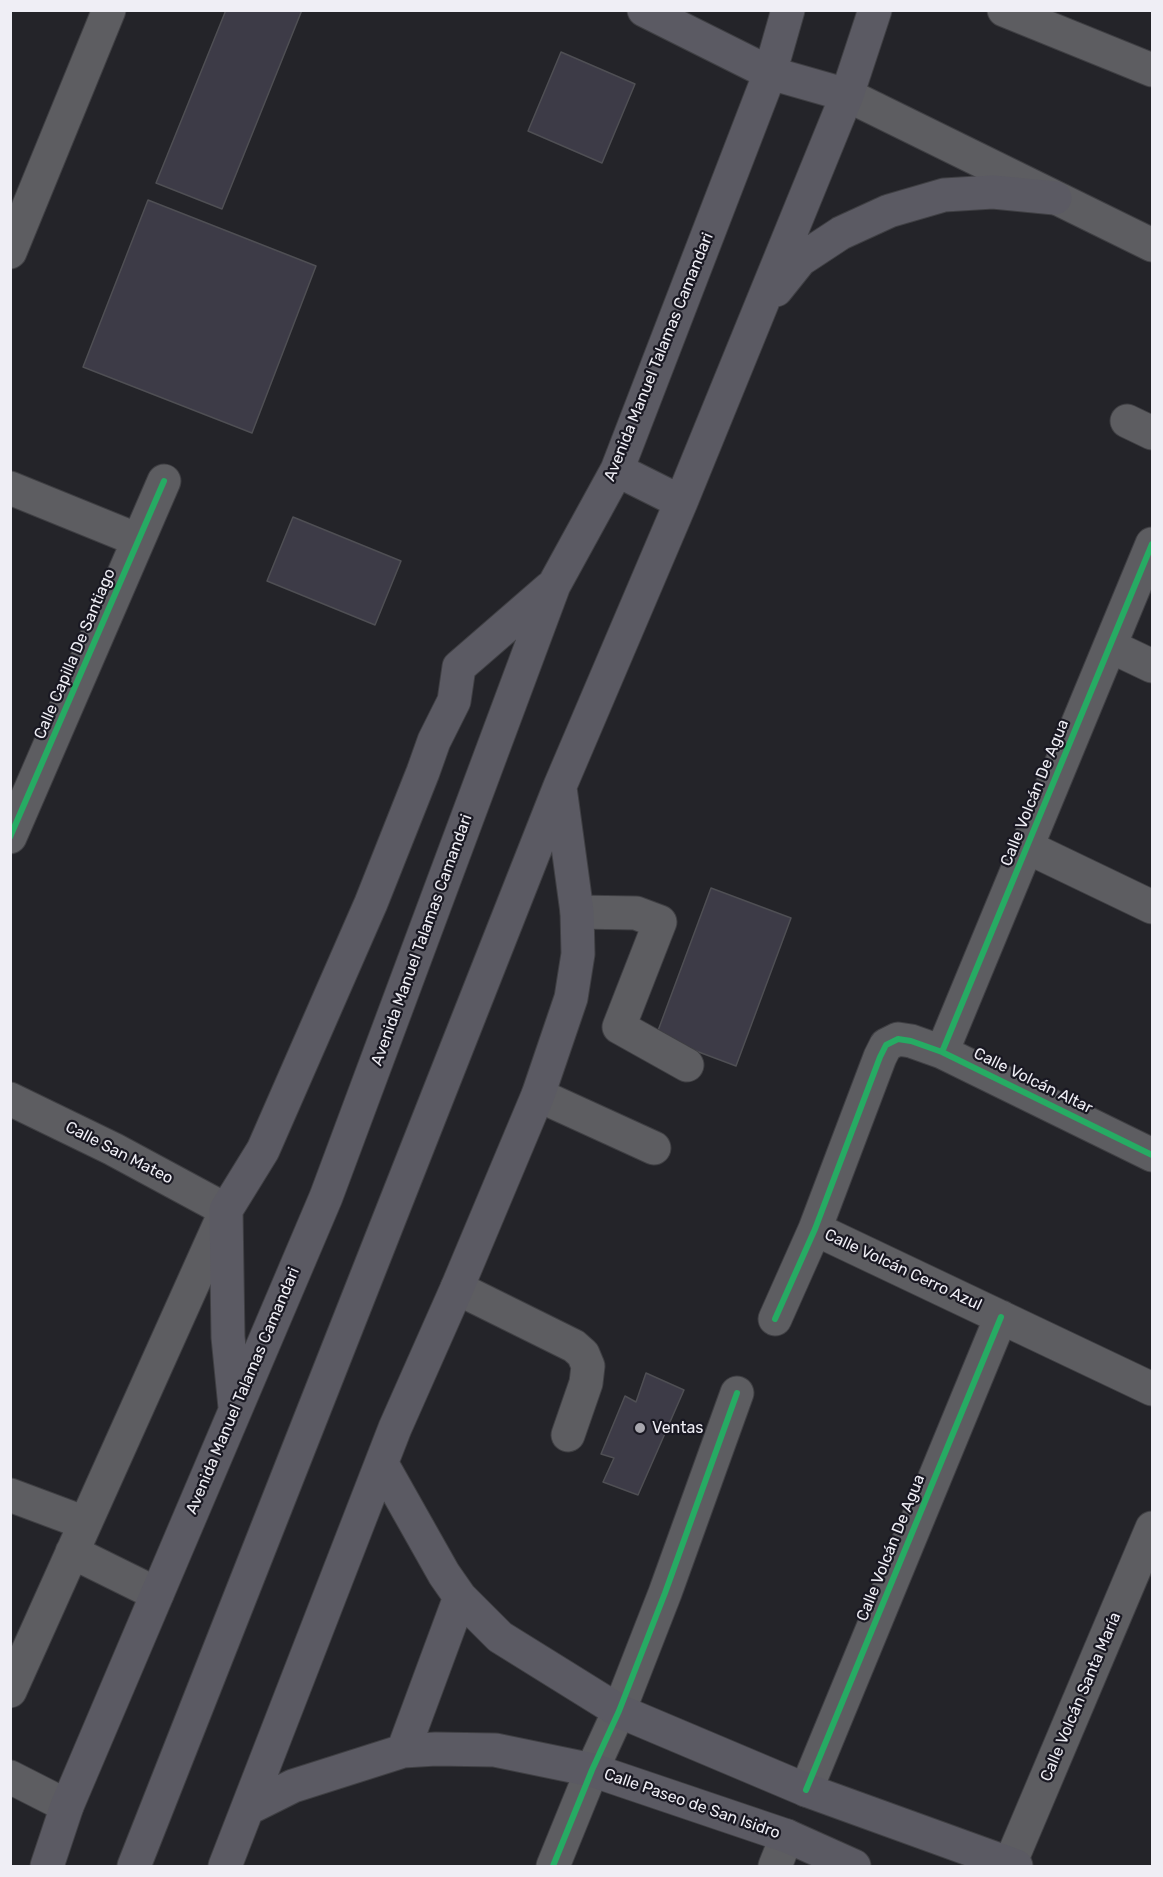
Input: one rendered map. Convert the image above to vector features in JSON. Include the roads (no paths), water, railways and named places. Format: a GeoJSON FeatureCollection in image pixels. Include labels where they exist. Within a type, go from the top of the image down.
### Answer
{"type":"FeatureCollection","features":[{"type":"Feature","properties":{"kind":"main road"},"geometry":{"type":"LineString","coordinates":[[644,10],[770,73],[847,95]]}},
{"type":"Feature","properties":{"kind":"main road","name":"Avenida Manuel Talamas Camandari"},"geometry":{"type":"LineString","coordinates":[[47,1866],[67,1806],[326,1197],[554,585],[617,470],[770,73],[788,10]]}},
{"type":"Feature","properties":{"kind":"main road"},"geometry":{"type":"LineString","coordinates":[[134,1866],[560,786],[681,502],[847,95],[875,10]]}},
{"type":"Feature","properties":{"kind":"main road"},"geometry":{"type":"LineString","coordinates":[[760,309],[800,260],[841,233],[889,211],[944,195],[993,192],[1055,198]]}},
{"type":"Feature","properties":{"kind":"main road"},"geometry":{"type":"LineString","coordinates":[[617,470],[681,502]]}},
{"type":"Feature","properties":{"kind":"main road"},"geometry":{"type":"LineString","coordinates":[[235,1411],[228,1337],[226,1210],[263,1150],[339,978],[434,741],[454,701],[459,667],[554,585]]}},
{"type":"Feature","properties":{"kind":"main road"},"geometry":{"type":"LineString","coordinates":[[225,1866],[395,1428],[538,1095],[571,998],[578,954],[578,912],[560,786]]}},
{"type":"Feature","properties":{"kind":"main road"},"geometry":{"type":"LineString","coordinates":[[382,1464],[444,1574],[460,1597],[500,1637],[619,1712],[806,1790],[1011,1866]]}},
{"type":"Feature","properties":{"kind":"main road"},"geometry":{"type":"LineString","coordinates":[[403,1751],[460,1597]]}},
{"type":"Feature","properties":{"kind":"main road","name":"Calle Paseo de San Isidro"},"geometry":{"type":"LineString","coordinates":[[249,1808],[293,1786],[403,1751],[495,1750],[592,1770],[787,1836],[854,1866]]}},
{"type":"Feature","properties":{"kind":"street"},"geometry":{"type":"LineString","coordinates":[[10,252],[109,10]]}},
{"type":"Feature","properties":{"kind":"street"},"geometry":{"type":"LineString","coordinates":[[1004,10],[1152,70]]}},
{"type":"Feature","properties":{"kind":"street"},"geometry":{"type":"LineString","coordinates":[[847,95],[1152,245]]}},
{"type":"Feature","properties":{"kind":"street","name":"Calle Capilla De Santiago"},"geometry":{"type":"LineString","coordinates":[[10,837],[164,481]]}},
{"type":"Feature","properties":{"kind":"street"},"geometry":{"type":"LineString","coordinates":[[10,488],[138,540]]}},
{"type":"Feature","properties":{"kind":"street","name":"Calle Volcán De Agua"},"geometry":{"type":"LineString","coordinates":[[942,1052],[1152,544]]}},
{"type":"Feature","properties":{"kind":"street"},"geometry":{"type":"LineString","coordinates":[[1110,646],[1152,666]]}},
{"type":"Feature","properties":{"kind":"street"},"geometry":{"type":"LineString","coordinates":[[1027,847],[1152,907]]}},
{"type":"Feature","properties":{"kind":"street"},"geometry":{"type":"LineString","coordinates":[[578,912],[636,913],[660,922],[619,1027],[687,1065]]}},
{"type":"Feature","properties":{"kind":"street","name":"Calle Volcán Altar"},"geometry":{"type":"LineString","coordinates":[[815,1229],[880,1057],[886,1045],[898,1039],[942,1052],[1152,1155]]}},
{"type":"Feature","properties":{"kind":"street"},"geometry":{"type":"LineString","coordinates":[[538,1095],[654,1148]]}},
{"type":"Feature","properties":{"kind":"street","name":"Calle San Mateo"},"geometry":{"type":"LineString","coordinates":[[10,1099],[113,1149],[226,1210]]}},
{"type":"Feature","properties":{"kind":"street"},"geometry":{"type":"LineString","coordinates":[[13,1676],[72,1552],[226,1210]]}},
{"type":"Feature","properties":{"kind":"street"},"geometry":{"type":"LineString","coordinates":[[775,1319],[815,1229]]}},
{"type":"Feature","properties":{"kind":"street","name":"Calle Volcán Cerro Azul"},"geometry":{"type":"LineString","coordinates":[[815,1229],[1152,1389]]}},
{"type":"Feature","properties":{"kind":"street"},"geometry":{"type":"LineString","coordinates":[[457,1288],[574,1346],[583,1354],[588,1366],[586,1383],[568,1435]]}},
{"type":"Feature","properties":{"kind":"street","name":"Calle Volcán De Agua"},"geometry":{"type":"LineString","coordinates":[[806,1790],[1000,1317]]}},
{"type":"Feature","properties":{"kind":"street"},"geometry":{"type":"LineString","coordinates":[[553,1866],[592,1770],[619,1712],[665,1593],[737,1393]]}},
{"type":"Feature","properties":{"kind":"street"},"geometry":{"type":"LineString","coordinates":[[10,1495],[85,1523]]}},
{"type":"Feature","properties":{"kind":"street","name":"Calle Volcán Santa María"},"geometry":{"type":"LineString","coordinates":[[1011,1866],[1152,1528]]}},
{"type":"Feature","properties":{"kind":"street"},"geometry":{"type":"LineString","coordinates":[[72,1552],[157,1594]]}},
{"type":"Feature","properties":{"kind":"street"},"geometry":{"type":"LineString","coordinates":[[10,1777],[67,1806]]}},
{"type":"Feature","properties":{"kind":"street"},"geometry":{"type":"LineString","coordinates":[[775,1866],[787,1836]]}},
{"type":"Feature","properties":{"kind":"place","name":"Ventas"},"geometry":{"type":"Point","coordinates":[640,1428]}}]}
